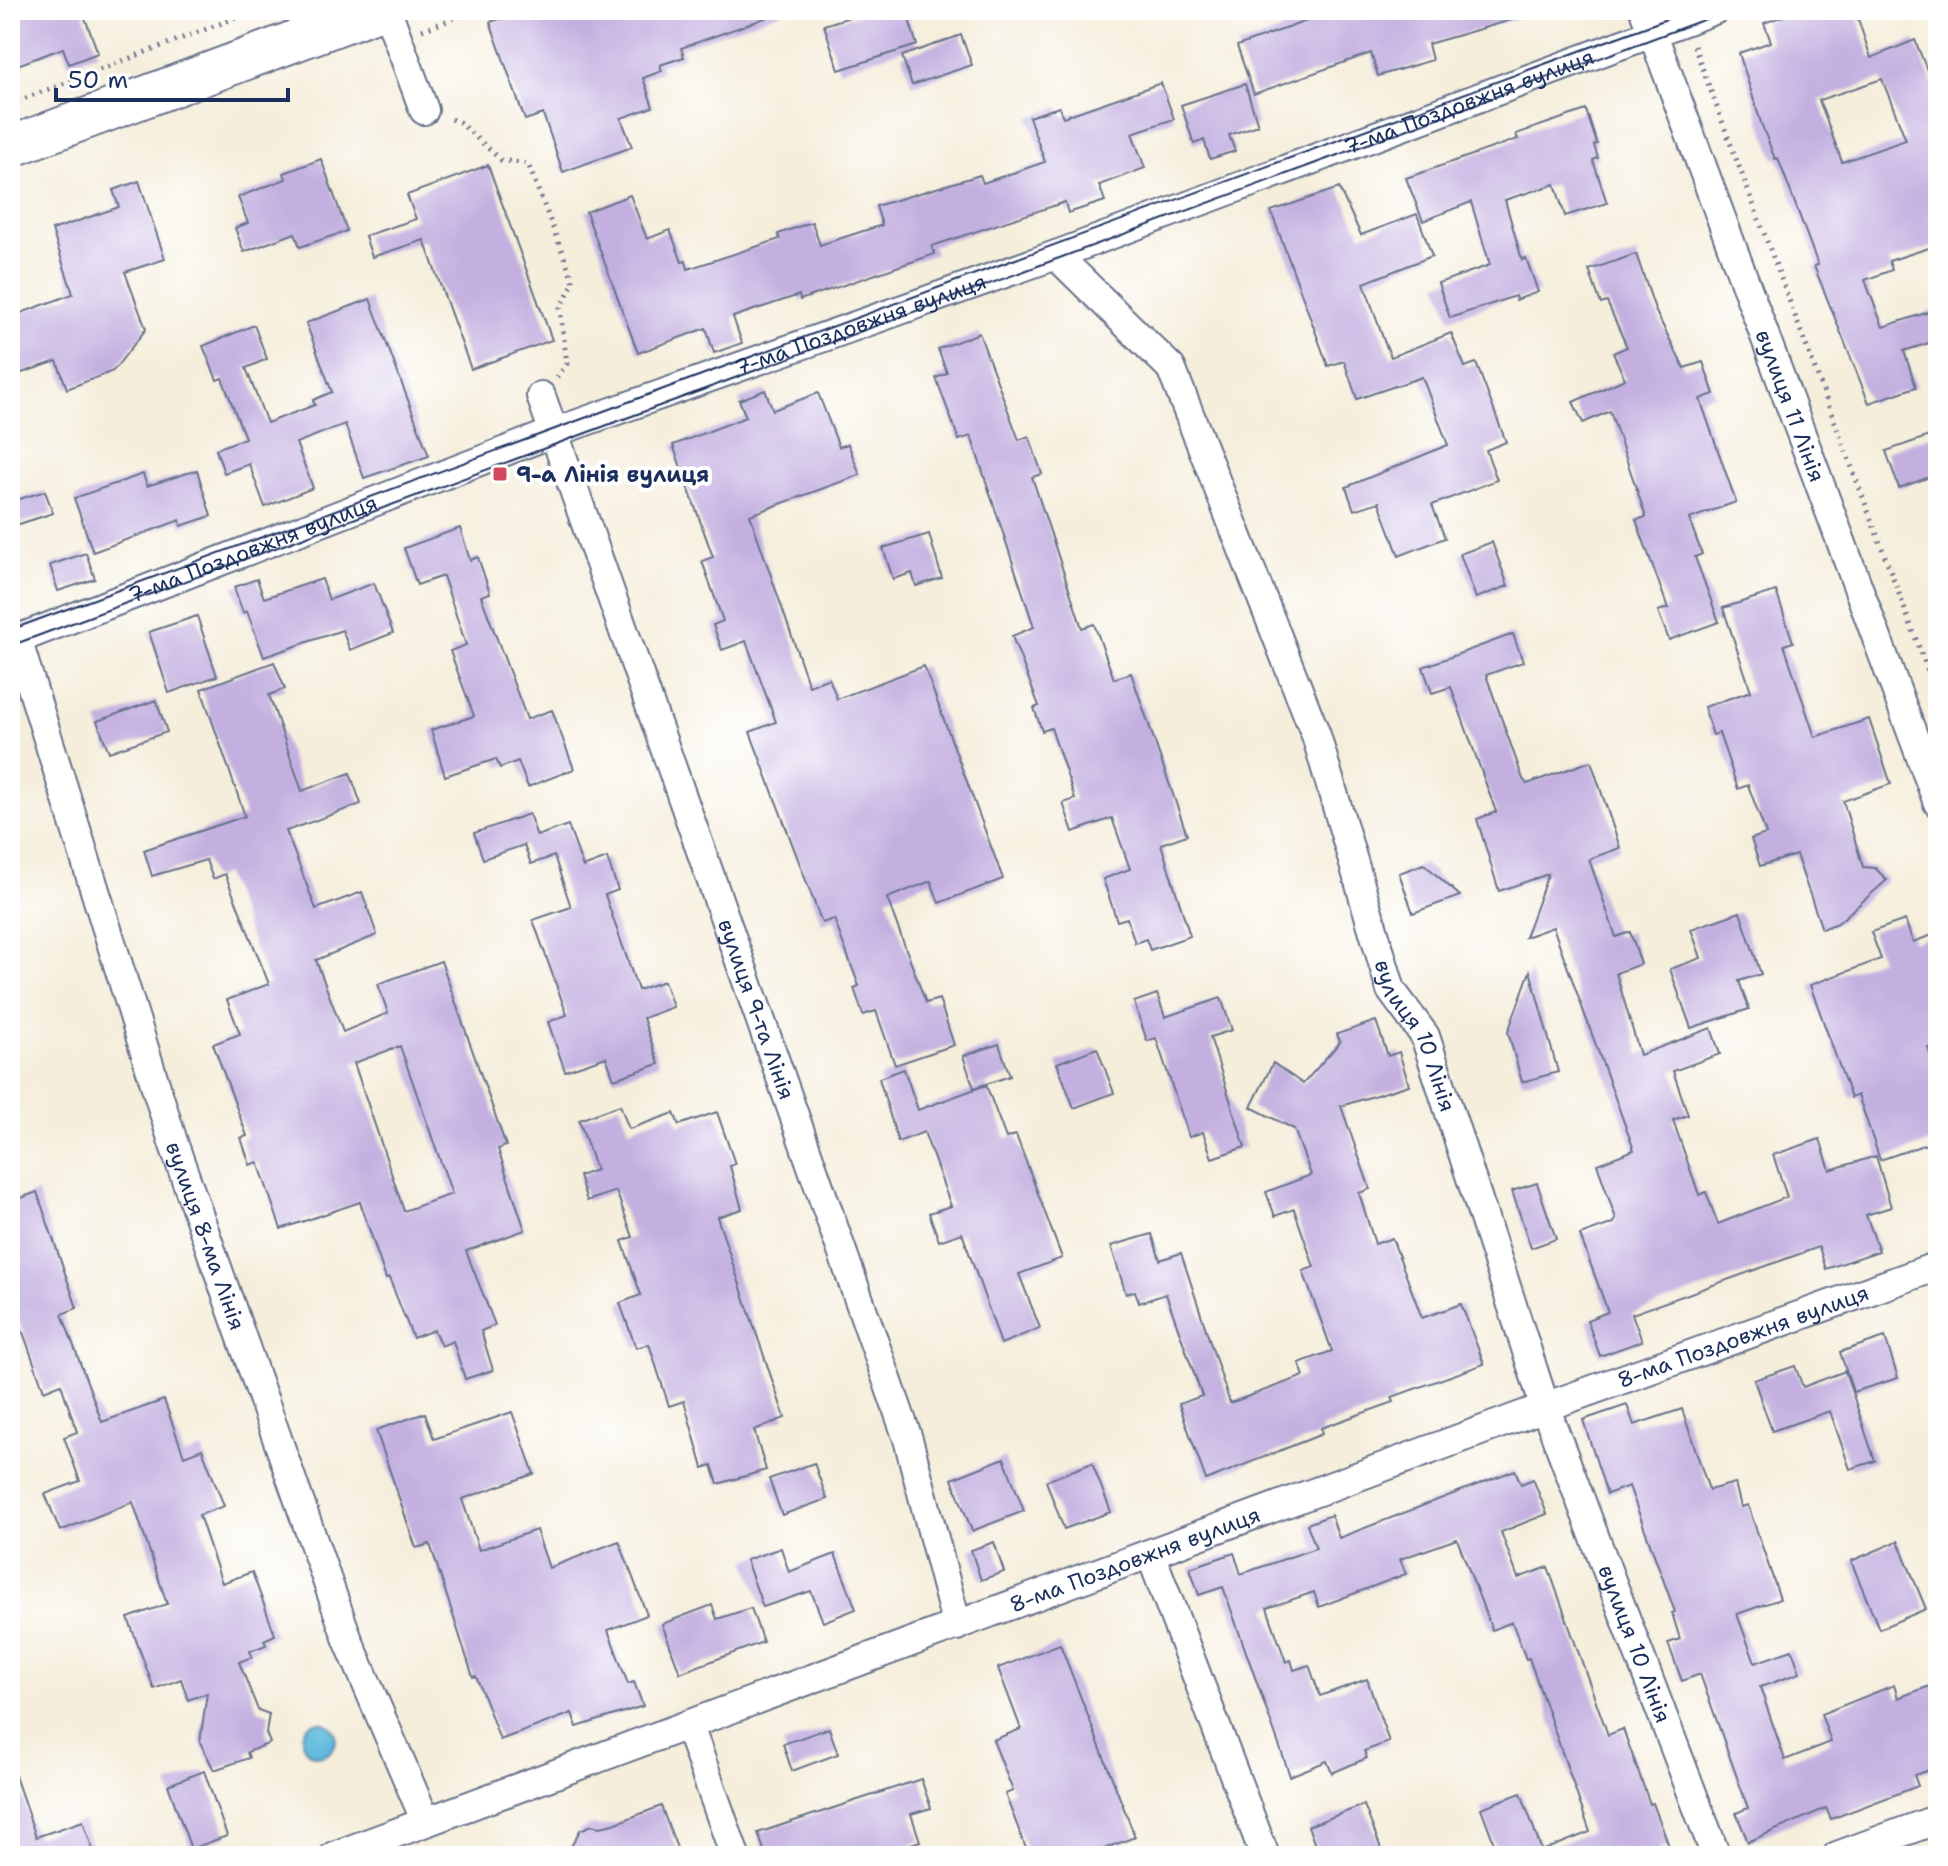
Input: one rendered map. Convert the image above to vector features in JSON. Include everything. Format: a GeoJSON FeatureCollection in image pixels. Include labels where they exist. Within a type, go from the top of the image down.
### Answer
{"type":"FeatureCollection","features":[{"type":"Feature","properties":{"kind":"main road"},"geometry":{"type":"LineString","coordinates":[[10,147],[378,10]]}},
{"type":"Feature","properties":{"kind":"street"},"geometry":{"type":"LineString","coordinates":[[387,10],[424,110]]}},
{"type":"Feature","properties":{"kind":"street","name":"7-ма Поздовжня вулиця"},"geometry":{"type":"LineString","coordinates":[[14,641],[555,432],[1056,255],[1648,22],[1687,21],[1714,10]]}},
{"type":"Feature","properties":{"kind":"street","name":"вулиця 11 Лінія"},"geometry":{"type":"LineString","coordinates":[[1648,22],[1938,803]]}},
{"type":"Feature","properties":{"kind":"street","name":"вулиця 10 Лінія"},"geometry":{"type":"LineString","coordinates":[[1056,255],[1171,368],[1316,735],[1391,990],[1425,1036],[1545,1407],[1716,1856]]}},
{"type":"Feature","properties":{"kind":"street","name":"вулиця 9-та Лінія"},"geometry":{"type":"LineString","coordinates":[[541,396],[908,1439],[957,1626]]}},
{"type":"Feature","properties":{"kind":"street","name":"вулиця 8-ма Лінія"},"geometry":{"type":"LineString","coordinates":[[14,641],[174,1145],[348,1640],[426,1822]]}},
{"type":"Feature","properties":{"kind":"street","name":"8-ма Поздовжня вулиця"},"geometry":{"type":"LineString","coordinates":[[334,1856],[1545,1407],[1938,1266]]}},
{"type":"Feature","properties":{"kind":"street"},"geometry":{"type":"LineString","coordinates":[[1151,1555],[1265,1856]]}},
{"type":"Feature","properties":{"kind":"street"},"geometry":{"type":"LineString","coordinates":[[689,1726],[735,1856]]}},
{"type":"Feature","properties":{"kind":"street"},"geometry":{"type":"LineString","coordinates":[[1837,1856],[1938,1819]]}},
{"type":"Feature","properties":{"kind":"path"},"geometry":{"type":"LineString","coordinates":[[10,104],[256,10]]}},
{"type":"Feature","properties":{"kind":"path"},"geometry":{"type":"LineString","coordinates":[[1687,21],[1938,698]]}},
{"type":"Feature","properties":{"kind":"path"},"geometry":{"type":"LineString","coordinates":[[424,110],[459,122],[501,160],[528,164],[574,282],[560,308],[567,364],[541,396]]}},
{"type":"Feature","properties":{"kind":"water"},"geometry":{"type":"Polygon","coordinates":[[[319,1722],[331,1727],[336,1739],[331,1751],[319,1756],[307,1751],[302,1739],[307,1727],[319,1722]]]}},
{"type":"Feature","properties":{"kind":"building"},"geometry":{"type":"Polygon","coordinates":[[[32,10],[82,10],[98,53],[69,64],[63,48],[15,66],[10,52],[10,18],[32,10]]]}},
{"type":"Feature","properties":{"kind":"building"},"geometry":{"type":"Polygon","coordinates":[[[527,10],[782,12],[681,48],[684,57],[660,65],[662,71],[643,78],[653,107],[621,118],[632,147],[563,172],[543,114],[525,120],[490,22],[527,10]]]}},
{"type":"Feature","properties":{"kind":"building"},"geometry":{"type":"Polygon","coordinates":[[[872,10],[906,10],[917,45],[839,70],[824,25],[872,10]]]}},
{"type":"Feature","properties":{"kind":"building"},"geometry":{"type":"Polygon","coordinates":[[[1337,10],[1521,10],[1522,17],[1428,44],[1432,60],[1378,76],[1371,53],[1254,94],[1237,46],[1337,10]]]}},
{"type":"Feature","properties":{"kind":"building"},"geometry":{"type":"Polygon","coordinates":[[[1800,10],[1855,10],[1871,58],[1915,40],[1938,98],[1938,245],[1889,261],[1892,270],[1865,280],[1883,327],[1938,309],[1938,340],[1904,351],[1916,387],[1869,403],[1814,266],[1818,265],[1778,158],[1775,159],[1761,123],[1739,53],[1771,42],[1764,23],[1800,10]],[[1882,79],[1819,100],[1842,162],[1906,140],[1882,79]]]}},
{"type":"Feature","properties":{"kind":"building"},"geometry":{"type":"Polygon","coordinates":[[[961,35],[972,65],[912,85],[902,56],[961,35]]]}},
{"type":"Feature","properties":{"kind":"building"},"geometry":{"type":"Polygon","coordinates":[[[1161,83],[1174,119],[1132,133],[1145,168],[1099,185],[1105,201],[1068,213],[1065,202],[932,246],[935,254],[800,300],[799,295],[733,317],[742,343],[714,353],[706,328],[638,353],[586,212],[630,195],[647,239],[670,230],[682,262],[686,261],[688,269],[780,239],[778,234],[812,222],[820,245],[882,225],[876,206],[980,175],[983,183],[1045,162],[1029,117],[1059,107],[1063,117],[1161,83]]]}},
{"type":"Feature","properties":{"kind":"building"},"geometry":{"type":"Polygon","coordinates":[[[1245,84],[1258,125],[1229,135],[1235,151],[1210,159],[1204,140],[1194,144],[1181,105],[1245,84]]]}},
{"type":"Feature","properties":{"kind":"building"},"geometry":{"type":"Polygon","coordinates":[[[1586,110],[1597,144],[1594,145],[1598,158],[1593,160],[1607,203],[1565,216],[1555,184],[1505,200],[1522,260],[1526,258],[1538,292],[1516,300],[1515,296],[1450,318],[1438,283],[1490,265],[1471,202],[1423,221],[1406,178],[1518,139],[1516,134],[1586,110]]]}},
{"type":"Feature","properties":{"kind":"building"},"geometry":{"type":"Polygon","coordinates":[[[321,159],[347,231],[300,247],[295,233],[244,252],[235,228],[248,223],[238,197],[286,179],[284,173],[321,159]]]}},
{"type":"Feature","properties":{"kind":"building"},"geometry":{"type":"Polygon","coordinates":[[[488,165],[552,340],[471,369],[424,240],[372,257],[365,236],[416,219],[407,195],[488,165]]]}},
{"type":"Feature","properties":{"kind":"building"},"geometry":{"type":"Polygon","coordinates":[[[139,181],[165,259],[125,272],[146,329],[113,371],[67,389],[57,361],[10,377],[10,317],[73,294],[52,230],[119,207],[113,190],[139,181]]]}},
{"type":"Feature","properties":{"kind":"building"},"geometry":{"type":"Polygon","coordinates":[[[1339,188],[1361,235],[1417,214],[1432,256],[1364,283],[1384,341],[1391,357],[1451,333],[1465,367],[1476,363],[1506,442],[1486,450],[1497,480],[1432,505],[1445,538],[1399,556],[1379,502],[1354,510],[1346,487],[1448,445],[1422,377],[1357,399],[1344,361],[1328,366],[1271,211],[1339,188]]]}},
{"type":"Feature","properties":{"kind":"building"},"geometry":{"type":"Polygon","coordinates":[[[1636,254],[1656,312],[1684,368],[1703,362],[1714,394],[1700,399],[1736,502],[1689,519],[1702,554],[1695,557],[1719,622],[1669,640],[1658,611],[1668,608],[1636,520],[1646,517],[1610,411],[1583,423],[1573,402],[1625,379],[1613,353],[1627,347],[1607,302],[1601,304],[1589,270],[1636,254]]]}},
{"type":"Feature","properties":{"kind":"building"},"geometry":{"type":"Polygon","coordinates":[[[370,299],[429,456],[364,478],[345,424],[296,443],[313,488],[265,507],[249,464],[224,473],[216,449],[245,438],[222,378],[217,380],[203,346],[254,325],[267,359],[246,368],[267,423],[315,405],[313,400],[332,392],[306,323],[370,299]]]}},
{"type":"Feature","properties":{"kind":"building"},"geometry":{"type":"Polygon","coordinates":[[[979,333],[1019,440],[1029,436],[1042,474],[1032,477],[1082,628],[1094,624],[1114,679],[1131,673],[1187,835],[1161,844],[1190,936],[1150,950],[1146,939],[1135,943],[1127,918],[1117,921],[1103,879],[1130,869],[1112,818],[1073,832],[1063,803],[1075,799],[1051,728],[1042,731],[1034,708],[1039,706],[1012,636],[1034,627],[971,436],[959,440],[936,378],[947,373],[938,349],[979,333]]]}},
{"type":"Feature","properties":{"kind":"building"},"geometry":{"type":"Polygon","coordinates":[[[765,390],[773,410],[818,393],[839,447],[848,444],[860,475],[750,515],[809,686],[829,678],[837,699],[924,666],[1003,879],[939,903],[931,881],[887,898],[926,1003],[939,999],[954,1045],[895,1065],[876,1011],[863,1015],[854,988],[859,986],[834,919],[822,923],[750,732],[776,722],[746,641],[722,650],[713,625],[723,621],[702,561],[713,557],[673,445],[746,417],[739,400],[765,390]]]}},
{"type":"Feature","properties":{"kind":"building"},"geometry":{"type":"Polygon","coordinates":[[[1938,433],[1938,474],[1899,488],[1886,451],[1938,433]]]}},
{"type":"Feature","properties":{"kind":"building"},"geometry":{"type":"Polygon","coordinates":[[[197,470],[211,516],[181,526],[180,520],[93,552],[74,498],[143,474],[147,486],[197,470]]]}},
{"type":"Feature","properties":{"kind":"building"},"geometry":{"type":"Polygon","coordinates":[[[45,491],[53,513],[10,527],[10,502],[45,491]]]}},
{"type":"Feature","properties":{"kind":"building"},"geometry":{"type":"Polygon","coordinates":[[[460,528],[470,560],[478,557],[490,593],[481,596],[527,719],[552,710],[574,769],[528,787],[518,761],[500,768],[496,759],[445,776],[431,730],[474,716],[450,651],[466,645],[443,576],[417,585],[404,548],[460,528]]]}},
{"type":"Feature","properties":{"kind":"building"},"geometry":{"type":"Polygon","coordinates":[[[929,534],[942,578],[916,586],[912,573],[893,579],[883,548],[929,534]]]}},
{"type":"Feature","properties":{"kind":"building"},"geometry":{"type":"Polygon","coordinates":[[[1492,542],[1508,586],[1476,598],[1460,554],[1492,542]]]}},
{"type":"Feature","properties":{"kind":"building"},"geometry":{"type":"Polygon","coordinates":[[[86,553],[95,579],[58,591],[50,565],[86,553]]]}},
{"type":"Feature","properties":{"kind":"building"},"geometry":{"type":"Polygon","coordinates":[[[257,579],[264,598],[322,579],[329,600],[374,583],[393,633],[350,650],[342,630],[264,657],[247,611],[243,613],[234,587],[257,579]]]}},
{"type":"Feature","properties":{"kind":"building"},"geometry":{"type":"Polygon","coordinates":[[[1776,591],[1793,642],[1784,645],[1815,737],[1869,719],[1891,784],[1843,801],[1863,867],[1875,868],[1887,880],[1838,923],[1822,929],[1796,855],[1760,866],[1751,839],[1766,834],[1748,785],[1738,789],[1719,733],[1713,735],[1704,707],[1751,691],[1723,608],[1776,591]]]}},
{"type":"Feature","properties":{"kind":"building"},"geometry":{"type":"Polygon","coordinates":[[[197,616],[217,676],[169,693],[149,632],[197,616]]]}},
{"type":"Feature","properties":{"kind":"building"},"geometry":{"type":"Polygon","coordinates":[[[1513,634],[1523,662],[1486,675],[1523,779],[1527,784],[1591,761],[1620,848],[1589,859],[1616,937],[1630,932],[1641,964],[1616,973],[1640,1055],[1711,1028],[1720,1054],[1673,1071],[1688,1115],[1673,1120],[1699,1195],[1706,1192],[1718,1224],[1787,1197],[1773,1155],[1820,1139],[1830,1170],[1876,1156],[1891,1207],[1866,1215],[1879,1251],[1826,1269],[1819,1247],[1632,1314],[1642,1341],[1600,1356],[1587,1320],[1608,1312],[1580,1235],[1614,1223],[1616,1219],[1597,1164],[1634,1150],[1553,927],[1525,937],[1548,874],[1499,891],[1477,819],[1496,812],[1451,687],[1432,693],[1423,667],[1513,634]]]}},
{"type":"Feature","properties":{"kind":"building"},"geometry":{"type":"Polygon","coordinates":[[[274,662],[285,689],[269,695],[302,791],[350,773],[361,804],[286,831],[316,909],[362,892],[377,935],[316,960],[343,1032],[388,1013],[378,984],[441,961],[506,1146],[498,1149],[525,1230],[466,1251],[495,1325],[481,1331],[493,1370],[465,1379],[453,1341],[441,1346],[434,1330],[413,1338],[389,1278],[386,1279],[360,1202],[281,1229],[258,1162],[250,1165],[241,1138],[247,1136],[213,1044],[240,1034],[227,1000],[269,984],[225,874],[213,879],[206,860],[152,876],[144,850],[245,816],[201,689],[274,662]],[[400,1046],[354,1063],[404,1211],[452,1194],[400,1046]]]}},
{"type":"Feature","properties":{"kind":"building"},"geometry":{"type":"Polygon","coordinates":[[[156,700],[167,732],[109,752],[97,721],[156,700]]]}},
{"type":"Feature","properties":{"kind":"building"},"geometry":{"type":"Polygon","coordinates":[[[529,814],[537,836],[568,825],[583,867],[607,858],[618,890],[605,895],[638,990],[664,981],[673,1007],[643,1018],[659,1064],[614,1079],[606,1057],[565,1071],[548,1022],[567,1015],[533,920],[571,907],[554,856],[531,864],[524,845],[483,859],[474,833],[529,814]]]}},
{"type":"Feature","properties":{"kind":"building"},"geometry":{"type":"Polygon","coordinates":[[[1424,864],[1460,896],[1413,913],[1399,873],[1424,864]]]}},
{"type":"Feature","properties":{"kind":"building"},"geometry":{"type":"Polygon","coordinates":[[[1740,912],[1761,974],[1739,981],[1749,1009],[1691,1028],[1670,969],[1701,958],[1691,929],[1740,912]]]}},
{"type":"Feature","properties":{"kind":"building"},"geometry":{"type":"Polygon","coordinates":[[[1905,920],[1913,942],[1938,933],[1938,1046],[1928,1048],[1938,1078],[1938,1140],[1880,1160],[1858,1095],[1851,1098],[1810,985],[1881,959],[1871,932],[1905,920]]]}},
{"type":"Feature","properties":{"kind":"building"},"geometry":{"type":"Polygon","coordinates":[[[1530,971],[1558,1072],[1522,1082],[1508,1032],[1530,971]]]}},
{"type":"Feature","properties":{"kind":"building"},"geometry":{"type":"Polygon","coordinates":[[[1157,994],[1165,1017],[1221,998],[1232,1030],[1210,1037],[1245,1147],[1212,1158],[1203,1132],[1189,1137],[1156,1038],[1147,1041],[1134,1002],[1157,994]]]}},
{"type":"Feature","properties":{"kind":"building"},"geometry":{"type":"Polygon","coordinates":[[[1376,1021],[1388,1056],[1399,1052],[1409,1085],[1341,1106],[1370,1189],[1359,1193],[1375,1244],[1392,1238],[1422,1318],[1461,1304],[1484,1364],[1392,1397],[1394,1402],[1321,1428],[1322,1434],[1206,1480],[1179,1404],[1202,1396],[1166,1294],[1139,1303],[1135,1291],[1126,1294],[1111,1246],[1152,1234],[1160,1260],[1181,1253],[1230,1403],[1304,1376],[1299,1363],[1332,1351],[1303,1271],[1314,1267],[1294,1209],[1275,1216],[1266,1192],[1311,1175],[1294,1129],[1251,1107],[1273,1063],[1303,1084],[1340,1042],[1337,1034],[1376,1021]]]}},
{"type":"Feature","properties":{"kind":"building"},"geometry":{"type":"Polygon","coordinates":[[[999,1044],[1010,1076],[974,1088],[963,1056],[999,1044]]]}},
{"type":"Feature","properties":{"kind":"building"},"geometry":{"type":"Polygon","coordinates":[[[1097,1048],[1114,1093],[1074,1108],[1057,1063],[1097,1048]]]}},
{"type":"Feature","properties":{"kind":"building"},"geometry":{"type":"Polygon","coordinates":[[[904,1069],[918,1110],[986,1085],[1006,1138],[1016,1135],[1062,1258],[1019,1274],[1040,1328],[1001,1344],[962,1233],[939,1241],[929,1213],[951,1206],[924,1132],[898,1142],[879,1078],[904,1069]]]}},
{"type":"Feature","properties":{"kind":"building"},"geometry":{"type":"Polygon","coordinates":[[[620,1105],[629,1129],[674,1113],[679,1125],[717,1112],[735,1164],[730,1166],[742,1209],[717,1217],[785,1418],[754,1430],[766,1470],[718,1484],[712,1465],[703,1468],[684,1401],[669,1406],[649,1344],[636,1348],[620,1303],[641,1295],[622,1241],[633,1237],[616,1191],[587,1201],[579,1176],[596,1170],[579,1120],[620,1105]]]}},
{"type":"Feature","properties":{"kind":"building"},"geometry":{"type":"Polygon","coordinates":[[[1537,1183],[1556,1239],[1531,1248],[1512,1191],[1537,1183]]]}},
{"type":"Feature","properties":{"kind":"building"},"geometry":{"type":"Polygon","coordinates":[[[37,1192],[77,1308],[62,1314],[102,1422],[164,1400],[184,1456],[202,1449],[224,1506],[199,1515],[222,1583],[252,1572],[275,1635],[264,1640],[266,1645],[250,1651],[252,1657],[239,1662],[258,1710],[269,1714],[266,1733],[270,1743],[247,1752],[249,1758],[214,1770],[200,1742],[207,1693],[188,1700],[181,1679],[154,1689],[128,1618],[167,1604],[133,1502],[60,1531],[45,1494],[80,1481],[64,1437],[77,1432],[61,1384],[44,1391],[10,1296],[10,1202],[37,1192]]]}},
{"type":"Feature","properties":{"kind":"building"},"geometry":{"type":"Polygon","coordinates":[[[1885,1337],[1898,1378],[1853,1392],[1840,1352],[1885,1337]]]}},
{"type":"Feature","properties":{"kind":"building"},"geometry":{"type":"Polygon","coordinates":[[[1795,1366],[1803,1387],[1845,1371],[1875,1461],[1850,1469],[1830,1411],[1772,1431],[1754,1380],[1795,1366]]]}},
{"type":"Feature","properties":{"kind":"building"},"geometry":{"type":"Polygon","coordinates":[[[1627,1405],[1634,1425],[1682,1409],[1709,1490],[1735,1483],[1741,1507],[1748,1505],[1780,1599],[1737,1614],[1755,1663],[1792,1650],[1800,1673],[1760,1687],[1785,1760],[1831,1742],[1821,1714],[1894,1685],[1898,1698],[1938,1683],[1938,1767],[1914,1775],[1918,1786],[1831,1819],[1826,1808],[1748,1842],[1736,1813],[1748,1808],[1700,1674],[1682,1681],[1668,1643],[1680,1639],[1672,1613],[1675,1612],[1629,1486],[1607,1494],[1583,1420],[1627,1405]]]}},
{"type":"Feature","properties":{"kind":"building"},"geometry":{"type":"Polygon","coordinates":[[[512,1412],[534,1474],[462,1499],[479,1550],[536,1530],[549,1568],[619,1541],[647,1615],[608,1630],[628,1684],[634,1682],[643,1706],[577,1727],[572,1713],[500,1740],[476,1676],[473,1677],[430,1544],[416,1548],[376,1430],[425,1413],[434,1439],[512,1412]]]}},
{"type":"Feature","properties":{"kind":"building"},"geometry":{"type":"Polygon","coordinates":[[[1004,1458],[1024,1511],[972,1531],[952,1479],[1004,1458]]]}},
{"type":"Feature","properties":{"kind":"building"},"geometry":{"type":"Polygon","coordinates":[[[814,1463],[827,1499],[782,1515],[769,1479],[814,1463]]]}},
{"type":"Feature","properties":{"kind":"building"},"geometry":{"type":"Polygon","coordinates":[[[1092,1463],[1111,1512],[1064,1529],[1046,1481],[1092,1463]]]}},
{"type":"Feature","properties":{"kind":"building"},"geometry":{"type":"Polygon","coordinates":[[[1515,1470],[1521,1484],[1533,1479],[1547,1514],[1501,1532],[1518,1578],[1548,1567],[1608,1735],[1623,1729],[1650,1804],[1653,1803],[1669,1846],[1659,1849],[1661,1856],[1622,1856],[1619,1847],[1592,1856],[1499,1856],[1481,1808],[1521,1793],[1542,1851],[1590,1832],[1529,1658],[1526,1659],[1512,1622],[1492,1630],[1457,1539],[1400,1559],[1406,1574],[1319,1607],[1314,1592],[1267,1608],[1286,1662],[1291,1660],[1294,1670],[1309,1665],[1320,1696],[1367,1679],[1389,1742],[1364,1751],[1367,1758],[1332,1773],[1327,1761],[1290,1776],[1223,1587],[1199,1595],[1190,1568],[1234,1553],[1241,1574],[1316,1548],[1307,1524],[1331,1515],[1339,1538],[1515,1470]]]}},
{"type":"Feature","properties":{"kind":"building"},"geometry":{"type":"Polygon","coordinates":[[[1898,1541],[1926,1609],[1879,1629],[1851,1561],[1898,1541]]]}},
{"type":"Feature","properties":{"kind":"building"},"geometry":{"type":"Polygon","coordinates":[[[994,1542],[1004,1572],[981,1580],[971,1550],[994,1542]]]}},
{"type":"Feature","properties":{"kind":"building"},"geometry":{"type":"Polygon","coordinates":[[[781,1548],[789,1572],[835,1554],[856,1609],[823,1622],[811,1591],[763,1607],[746,1560],[781,1548]]]}},
{"type":"Feature","properties":{"kind":"building"},"geometry":{"type":"Polygon","coordinates":[[[712,1605],[717,1619],[751,1608],[763,1642],[680,1673],[662,1624],[712,1605]]]}},
{"type":"Feature","properties":{"kind":"building"},"geometry":{"type":"Polygon","coordinates":[[[1060,1644],[1135,1837],[1086,1856],[1029,1856],[1005,1794],[1013,1791],[993,1740],[1021,1729],[998,1668],[1060,1644]]]}},
{"type":"Feature","properties":{"kind":"building"},"geometry":{"type":"Polygon","coordinates":[[[829,1728],[838,1754],[792,1771],[783,1744],[829,1728]]]}},
{"type":"Feature","properties":{"kind":"building"},"geometry":{"type":"Polygon","coordinates":[[[204,1771],[227,1836],[191,1849],[168,1785],[204,1771]]]}},
{"type":"Feature","properties":{"kind":"building"},"geometry":{"type":"Polygon","coordinates":[[[14,1773],[36,1837],[83,1821],[95,1856],[10,1856],[10,1774],[14,1773]]]}},
{"type":"Feature","properties":{"kind":"building"},"geometry":{"type":"Polygon","coordinates":[[[921,1779],[931,1808],[911,1814],[920,1841],[876,1856],[766,1856],[758,1833],[921,1779]]]}},
{"type":"Feature","properties":{"kind":"building"},"geometry":{"type":"Polygon","coordinates":[[[1364,1805],[1384,1856],[1319,1856],[1308,1826],[1364,1805]]]}},
{"type":"Feature","properties":{"kind":"building"},"geometry":{"type":"Polygon","coordinates":[[[661,1806],[680,1856],[566,1856],[580,1830],[592,1825],[614,1824],[661,1806]]]}},
{"type":"Feature","properties":{"kind":"tram line"},"geometry":{"type":"LineString","coordinates":[[10,630],[1691,10]]}},
{"type":"Feature","properties":{"kind":"tram line"},"geometry":{"type":"LineString","coordinates":[[10,646],[1730,10]]}},
{"type":"Feature","properties":{"kind":"place","name":"9-а Лінія вулиця"},"geometry":{"type":"Point","coordinates":[500,474]}}]}
